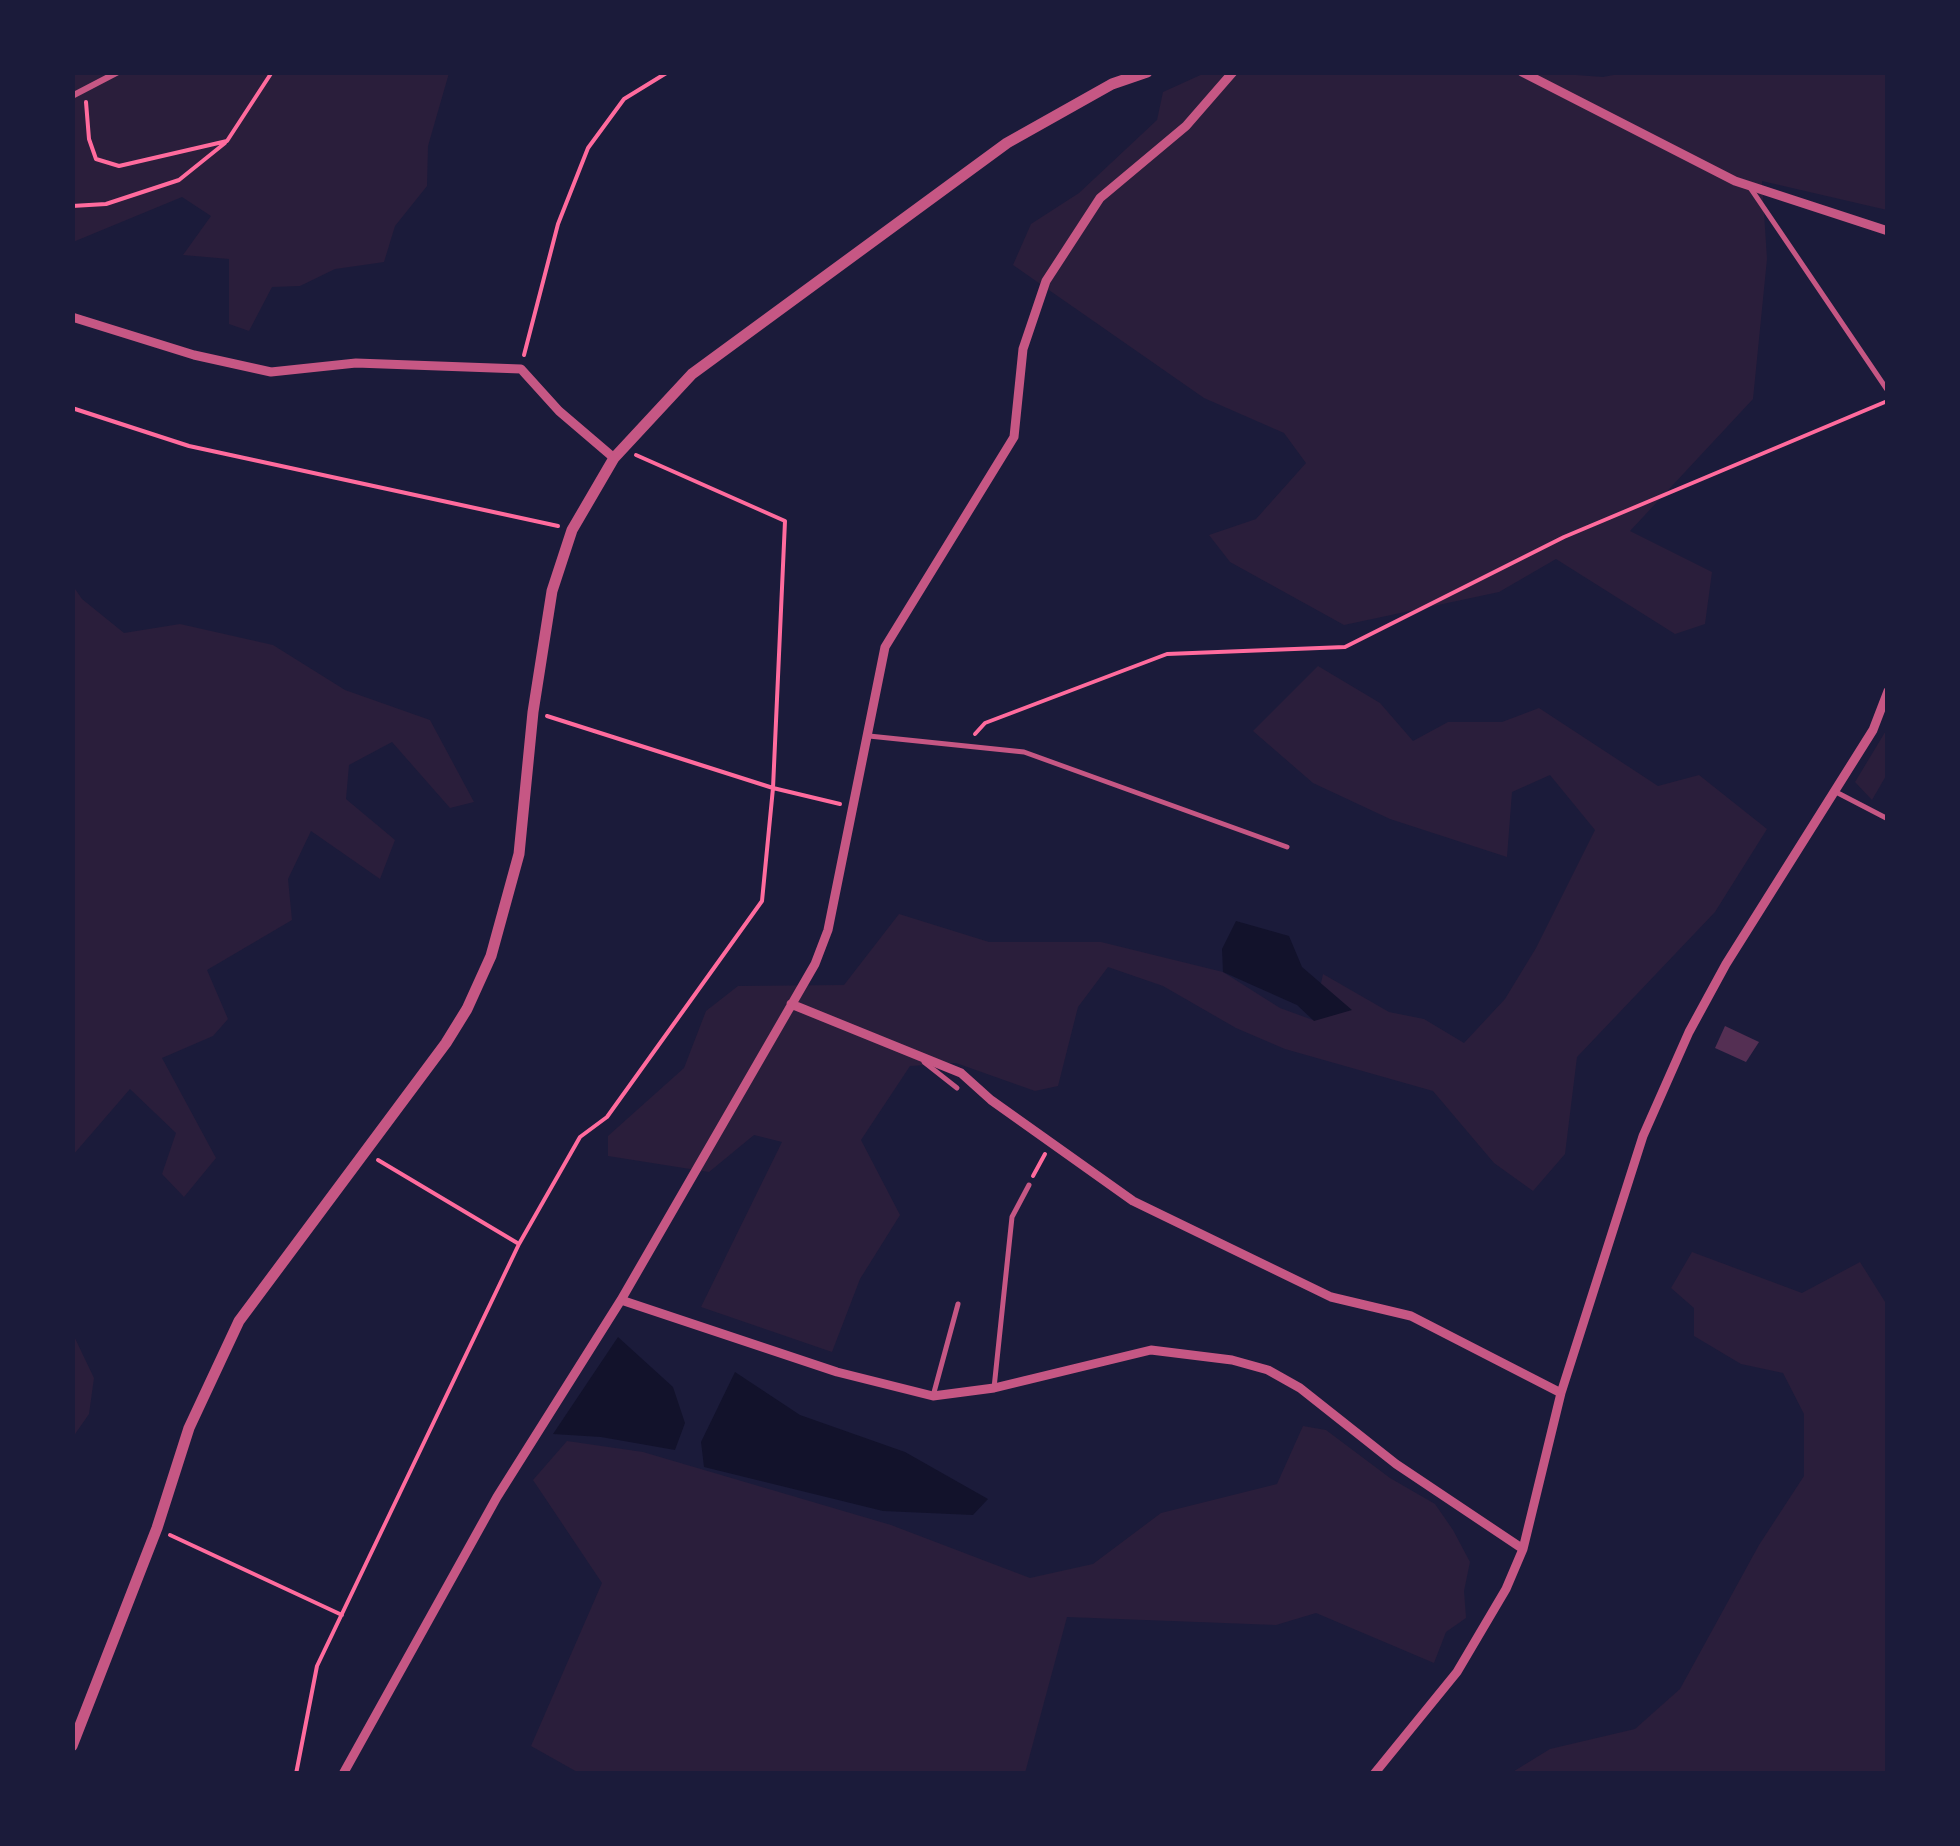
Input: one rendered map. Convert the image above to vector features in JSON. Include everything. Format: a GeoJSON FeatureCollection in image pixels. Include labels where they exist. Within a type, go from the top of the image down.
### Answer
{"type":"FeatureCollection","features":[{"type":"Feature","properties":{"kind":"street"},"geometry":{"type":"LineString","coordinates":[[72,1746],[157,1528],[189,1428],[239,1321],[468,1009],[491,956],[518,854],[533,712],[552,591],[572,530],[618,453],[692,374],[1007,143],[1112,84],[1147,72]]}},
{"type":"Feature","properties":{"kind":"street"},"geometry":{"type":"LineString","coordinates":[[343,1774],[497,1497],[622,1300],[791,1004],[828,930],[885,646],[1014,437],[1023,349],[1046,281],[1100,198],[1186,126],[1232,72]]}},
{"type":"Feature","properties":{"kind":"street"},"geometry":{"type":"LineString","coordinates":[[1522,72],[1748,185],[1888,231]]}},
{"type":"Feature","properties":{"kind":"street"},"geometry":{"type":"LineString","coordinates":[[72,96],[114,75]]}},
{"type":"Feature","properties":{"kind":"street"},"geometry":{"type":"LineString","coordinates":[[72,317],[194,355],[270,372],[356,362],[521,369],[560,411],[618,453]]}},
{"type":"Feature","properties":{"kind":"street"},"geometry":{"type":"LineString","coordinates":[[1374,1774],[1482,1636],[1523,1549],[1561,1393],[1643,1136],[1689,1032],[1873,730],[1888,690]]}},
{"type":"Feature","properties":{"kind":"street"},"geometry":{"type":"LineString","coordinates":[[791,1004],[961,1072],[1133,1201],[1331,1298],[1411,1316],[1561,1393]]}},
{"type":"Feature","properties":{"kind":"street"},"geometry":{"type":"LineString","coordinates":[[622,1300],[837,1372],[933,1396],[994,1388],[1152,1350],[1197,1353],[1268,1370],[1300,1388],[1396,1464],[1523,1549]]}},
{"type":"Feature","properties":{"kind":"lane"},"geometry":{"type":"LineString","coordinates":[[1748,185],[1888,391]]}},
{"type":"Feature","properties":{"kind":"lane"},"geometry":{"type":"LineString","coordinates":[[866,736],[1024,752],[1287,847]]}},
{"type":"Feature","properties":{"kind":"lane"},"geometry":{"type":"LineString","coordinates":[[1834,791],[1888,819]]}},
{"type":"Feature","properties":{"kind":"lane"},"geometry":{"type":"LineString","coordinates":[[923,1060],[957,1088]]}},
{"type":"Feature","properties":{"kind":"lane"},"geometry":{"type":"LineString","coordinates":[[994,1388],[1012,1216],[1029,1185]]}},
{"type":"Feature","properties":{"kind":"lane"},"geometry":{"type":"LineString","coordinates":[[933,1396],[958,1304]]}},
{"type":"Feature","properties":{"kind":"path"},"geometry":{"type":"LineString","coordinates":[[72,206],[106,204],[179,180],[227,142],[272,72]]}},
{"type":"Feature","properties":{"kind":"path"},"geometry":{"type":"LineString","coordinates":[[521,369],[571,187],[588,148],[624,99],[668,72]]}},
{"type":"Feature","properties":{"kind":"path"},"geometry":{"type":"LineString","coordinates":[[86,89],[89,139],[96,160],[118,166],[227,142]]}},
{"type":"Feature","properties":{"kind":"path"},"geometry":{"type":"LineString","coordinates":[[962,748],[986,723],[1167,654],[1345,647],[1564,537],[1888,401]]}},
{"type":"Feature","properties":{"kind":"path"},"geometry":{"type":"LineString","coordinates":[[72,408],[189,446],[572,530]]}},
{"type":"Feature","properties":{"kind":"path"},"geometry":{"type":"LineString","coordinates":[[296,1774],[310,1690],[518,1244],[580,1137],[606,1118],[762,901],[773,788],[785,521],[618,453]]}},
{"type":"Feature","properties":{"kind":"path"},"geometry":{"type":"LineString","coordinates":[[533,712],[773,788],[837,804],[856,802]]}},
{"type":"Feature","properties":{"kind":"path"},"geometry":{"type":"LineString","coordinates":[[1029,1185],[1052,1144]]}},
{"type":"Feature","properties":{"kind":"path"},"geometry":{"type":"LineString","coordinates":[[366,1153],[518,1244]]}},
{"type":"Feature","properties":{"kind":"path"},"geometry":{"type":"LineString","coordinates":[[157,1528],[342,1615]]}},
{"type":"Feature","properties":{"kind":"shaded area"},"geometry":{"type":"Polygon","coordinates":[[[1536,72],[1603,77],[1629,72],[1887,73],[1887,210],[1762,181],[1767,259],[1753,399],[1630,531],[1712,572],[1705,624],[1675,634],[1556,559],[1499,592],[1344,625],[1230,562],[1209,535],[1256,519],[1306,463],[1284,433],[1204,398],[1013,265],[1031,224],[1079,193],[1157,120],[1163,92],[1205,73],[1536,72]]]}},
{"type":"Feature","properties":{"kind":"shaded area"},"geometry":{"type":"Polygon","coordinates":[[[72,73],[449,73],[428,146],[427,186],[395,226],[384,262],[335,269],[300,286],[272,287],[249,331],[229,324],[229,259],[183,255],[211,216],[182,197],[73,242],[72,73]]]}},
{"type":"Feature","properties":{"kind":"shaded area"},"geometry":{"type":"Polygon","coordinates":[[[73,586],[82,599],[124,633],[180,624],[273,645],[345,690],[430,720],[474,802],[450,808],[392,742],[349,765],[346,799],[395,840],[380,879],[311,831],[288,879],[292,920],[207,970],[228,1019],[213,1036],[162,1058],[216,1158],[184,1197],[162,1174],[176,1133],[130,1089],[73,1155],[73,586]]]}},
{"type":"Feature","properties":{"kind":"shaded area"},"geometry":{"type":"Polygon","coordinates":[[[1318,666],[1380,703],[1413,741],[1448,722],[1502,722],[1539,708],[1658,786],[1699,775],[1767,829],[1715,912],[1577,1057],[1565,1154],[1533,1191],[1494,1163],[1433,1091],[1285,1049],[1236,1028],[1163,986],[1108,967],[1078,1007],[1058,1086],[1035,1091],[956,1063],[910,1066],[861,1140],[900,1215],[860,1279],[832,1352],[701,1307],[782,1142],[754,1135],[709,1172],[608,1156],[608,1136],[684,1068],[706,1011],[738,986],[844,985],[899,914],[989,942],[1101,942],[1223,972],[1280,1008],[1313,1020],[1323,974],[1389,1012],[1424,1019],[1464,1043],[1505,999],[1536,948],[1595,830],[1550,775],[1512,792],[1507,857],[1390,819],[1313,783],[1253,731],[1318,666]]]}},
{"type":"Feature","properties":{"kind":"shaded area"},"geometry":{"type":"Polygon","coordinates":[[[1887,729],[1887,774],[1872,800],[1855,782],[1887,729]]]}},
{"type":"Feature","properties":{"kind":"shaded area"},"geometry":{"type":"Polygon","coordinates":[[[1236,921],[1289,936],[1302,967],[1352,1010],[1314,1021],[1297,1005],[1223,972],[1222,949],[1236,921]]]}},
{"type":"Feature","properties":{"kind":"shaded area"},"geometry":{"type":"Polygon","coordinates":[[[1692,1252],[1802,1293],[1860,1262],[1887,1305],[1887,1773],[1511,1773],[1550,1749],[1635,1729],[1680,1689],[1759,1545],[1804,1476],[1804,1414],[1783,1373],[1741,1364],[1694,1336],[1694,1308],[1671,1288],[1692,1252]]]}},
{"type":"Feature","properties":{"kind":"shaded area"},"geometry":{"type":"Polygon","coordinates":[[[72,1332],[94,1378],[89,1414],[73,1437],[72,1332]]]}},
{"type":"Feature","properties":{"kind":"shaded area"},"geometry":{"type":"Polygon","coordinates":[[[618,1337],[673,1387],[685,1423],[675,1450],[601,1437],[553,1434],[618,1337]]]}},
{"type":"Feature","properties":{"kind":"shaded area"},"geometry":{"type":"Polygon","coordinates":[[[735,1372],[800,1415],[905,1452],[988,1499],[973,1515],[883,1511],[704,1467],[701,1442],[735,1372]]]}},
{"type":"Feature","properties":{"kind":"shaded area"},"geometry":{"type":"Polygon","coordinates":[[[1303,1426],[1326,1430],[1390,1478],[1435,1504],[1453,1530],[1470,1562],[1464,1591],[1466,1618],[1446,1632],[1434,1663],[1316,1613],[1276,1625],[1067,1617],[1025,1773],[579,1773],[531,1746],[602,1583],[533,1480],[567,1441],[643,1452],[891,1525],[1030,1578],[1093,1564],[1161,1513],[1277,1484],[1303,1426]]]}},
{"type":"Feature","properties":{"kind":"building"},"geometry":{"type":"Polygon","coordinates":[[[1725,1026],[1759,1042],[1746,1062],[1715,1048],[1725,1026]]]}}]}
